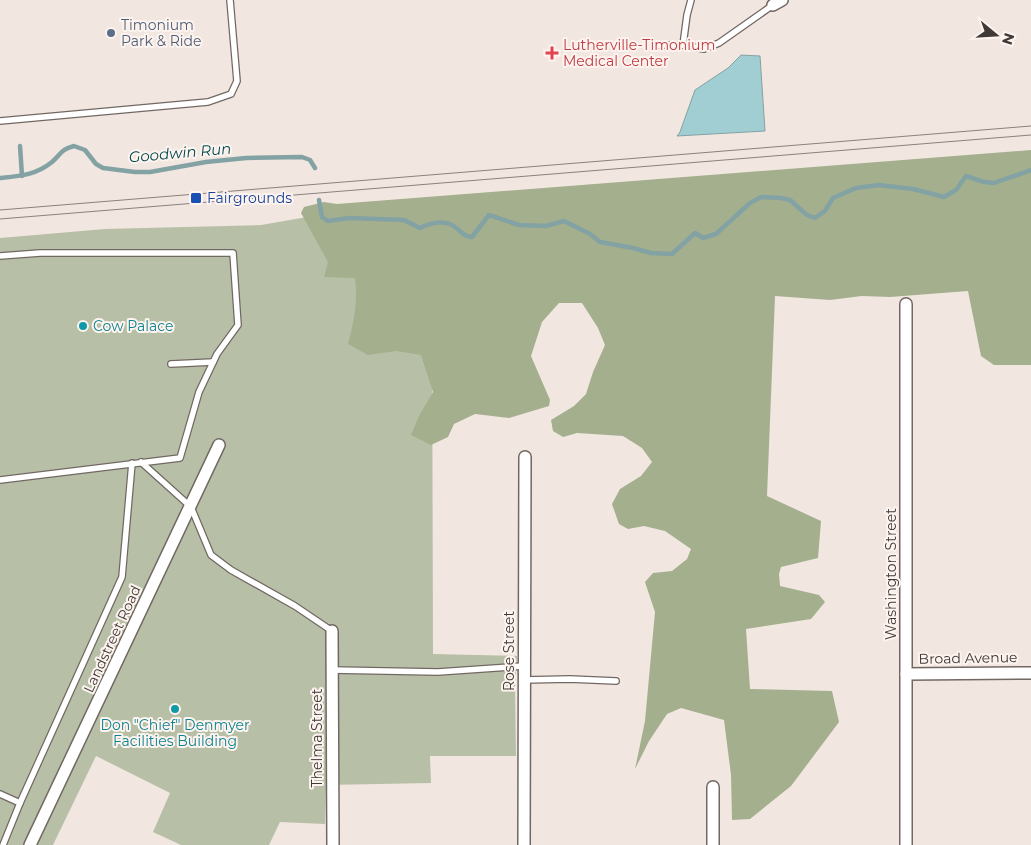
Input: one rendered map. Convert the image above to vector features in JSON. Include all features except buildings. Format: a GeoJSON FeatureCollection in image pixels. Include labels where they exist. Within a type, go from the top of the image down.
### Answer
{"type":"FeatureCollection","features":[{"type":"Feature","properties":{"kind":"street","name":"Washington Street"},"geometry":{"type":"LineString","coordinates":[[906,304],[906,845]]}},
{"type":"Feature","properties":{"kind":"street","name":"Landstreet Road"},"geometry":{"type":"LineString","coordinates":[[30,845],[219,445]]}},
{"type":"Feature","properties":{"kind":"street","name":"Rose Street"},"geometry":{"type":"LineString","coordinates":[[524,845],[525,456]]}},
{"type":"Feature","properties":{"kind":"street","name":"Thelma Street"},"geometry":{"type":"LineString","coordinates":[[332,631],[333,845]]}},
{"type":"Feature","properties":{"kind":"street","name":"Broad Avenue"},"geometry":{"type":"LineString","coordinates":[[906,674],[1031,672]]}},
{"type":"Feature","properties":{"kind":"street"},"geometry":{"type":"LineString","coordinates":[[713,787],[713,845]]}},
{"type":"Feature","properties":{"kind":"lane"},"geometry":{"type":"LineString","coordinates":[[0,121],[208,102],[231,94],[237,82],[230,0]]}},
{"type":"Feature","properties":{"kind":"lane"},"geometry":{"type":"LineString","coordinates":[[683,45],[691,0]]}},
{"type":"Feature","properties":{"kind":"lane"},"geometry":{"type":"LineString","coordinates":[[658,45],[683,45],[704,49],[718,44],[777,3]]}},
{"type":"Feature","properties":{"kind":"lane"},"geometry":{"type":"LineString","coordinates":[[0,256],[40,253],[233,253],[238,325],[217,354],[199,392],[180,458],[0,480]]}},
{"type":"Feature","properties":{"kind":"lane"},"geometry":{"type":"LineString","coordinates":[[170,364],[213,362]]}},
{"type":"Feature","properties":{"kind":"lane"},"geometry":{"type":"LineString","coordinates":[[141,462],[190,507],[211,555],[231,570],[296,606],[332,631]]}},
{"type":"Feature","properties":{"kind":"lane"},"geometry":{"type":"LineString","coordinates":[[4,845],[20,803],[122,577],[132,463]]}},
{"type":"Feature","properties":{"kind":"lane"},"geometry":{"type":"LineString","coordinates":[[332,670],[438,672],[524,666]]}},
{"type":"Feature","properties":{"kind":"lane"},"geometry":{"type":"LineString","coordinates":[[524,680],[616,681]]}},
{"type":"Feature","properties":{"kind":"lane"},"geometry":{"type":"LineString","coordinates":[[0,794],[20,803]]}},
{"type":"Feature","properties":{"kind":"green space"},"geometry":{"type":"Polygon","coordinates":[[[1031,150],[1031,365],[994,365],[981,356],[968,291],[890,297],[862,296],[830,300],[775,296],[767,496],[821,521],[818,558],[781,567],[779,574],[780,586],[819,595],[825,602],[811,619],[746,629],[750,689],[832,691],[839,722],[791,786],[750,819],[732,820],[731,775],[724,720],[681,708],[667,714],[649,741],[635,769],[645,721],[655,612],[645,582],[653,573],[672,571],[687,559],[691,549],[665,531],[644,526],[628,529],[619,524],[612,504],[620,489],[641,476],[652,462],[642,448],[623,436],[577,433],[563,437],[553,431],[551,420],[574,406],[586,394],[605,345],[598,328],[582,303],[559,303],[542,322],[531,356],[550,400],[549,406],[509,418],[475,414],[454,424],[448,437],[431,445],[411,435],[419,416],[433,392],[421,355],[396,351],[368,355],[348,344],[355,311],[355,278],[324,277],[328,262],[301,213],[304,207],[324,202],[337,204],[1031,150]]]}},
{"type":"Feature","properties":{"kind":"green space"},"geometry":{"type":"Polygon","coordinates":[[[371,206],[432,287],[433,654],[517,656],[515,686],[516,756],[430,756],[431,783],[326,785],[325,824],[280,822],[269,845],[181,845],[153,832],[170,793],[96,756],[53,845],[0,845],[0,238],[105,229],[261,225],[371,206]]]}},
{"type":"Feature","properties":{"kind":"water"},"geometry":{"type":"Polygon","coordinates":[[[741,55],[760,56],[765,131],[677,136],[695,90],[728,68],[741,55]]]}},
{"type":"Feature","properties":{"kind":"waterway"},"geometry":{"type":"LineString","coordinates":[[20,146],[22,176]]}},
{"type":"Feature","properties":{"kind":"waterway","name":"Goodwin Run"},"geometry":{"type":"LineString","coordinates":[[0,178],[40,170],[52,162],[64,150],[74,146],[85,150],[96,164],[103,168],[135,172],[150,172],[206,162],[246,158],[302,157],[310,160],[315,168]]}},
{"type":"Feature","properties":{"kind":"waterway","name":"Goodwin Run"},"geometry":{"type":"LineString","coordinates":[[319,200],[322,217],[328,221],[349,218],[404,220],[420,228],[442,222],[472,237],[489,215],[519,225],[546,226],[564,221],[590,234],[600,242],[651,253],[672,254],[695,233],[703,238],[716,234],[750,203],[761,197],[790,200],[807,215],[815,218],[825,211],[833,198],[856,188],[879,185],[913,189],[944,197],[956,190],[966,176],[994,183],[1031,170]]}},
{"type":"Feature","properties":{"kind":"tram line"},"geometry":{"type":"LineString","coordinates":[[0,210],[1031,126]]}},
{"type":"Feature","properties":{"kind":"tram line"},"geometry":{"type":"LineString","coordinates":[[0,219],[1031,135]]}},
{"type":"Feature","properties":{"kind":"place","name":"Timonium Park & Ride"},"geometry":{"type":"Point","coordinates":[111,33]}},
{"type":"Feature","properties":{"kind":"place","name":"Lutherville-Timonium Medical Center"},"geometry":{"type":"Point","coordinates":[552,53]}},
{"type":"Feature","properties":{"kind":"place","name":"Fairgrounds"},"geometry":{"type":"Point","coordinates":[196,198]}},
{"type":"Feature","properties":{"kind":"place","name":"Cow Palace"},"geometry":{"type":"Point","coordinates":[83,326]}},
{"type":"Feature","properties":{"kind":"place","name":"Don \"Chief\" Denmyer Facilities Building"},"geometry":{"type":"Point","coordinates":[175,709]}}]}
